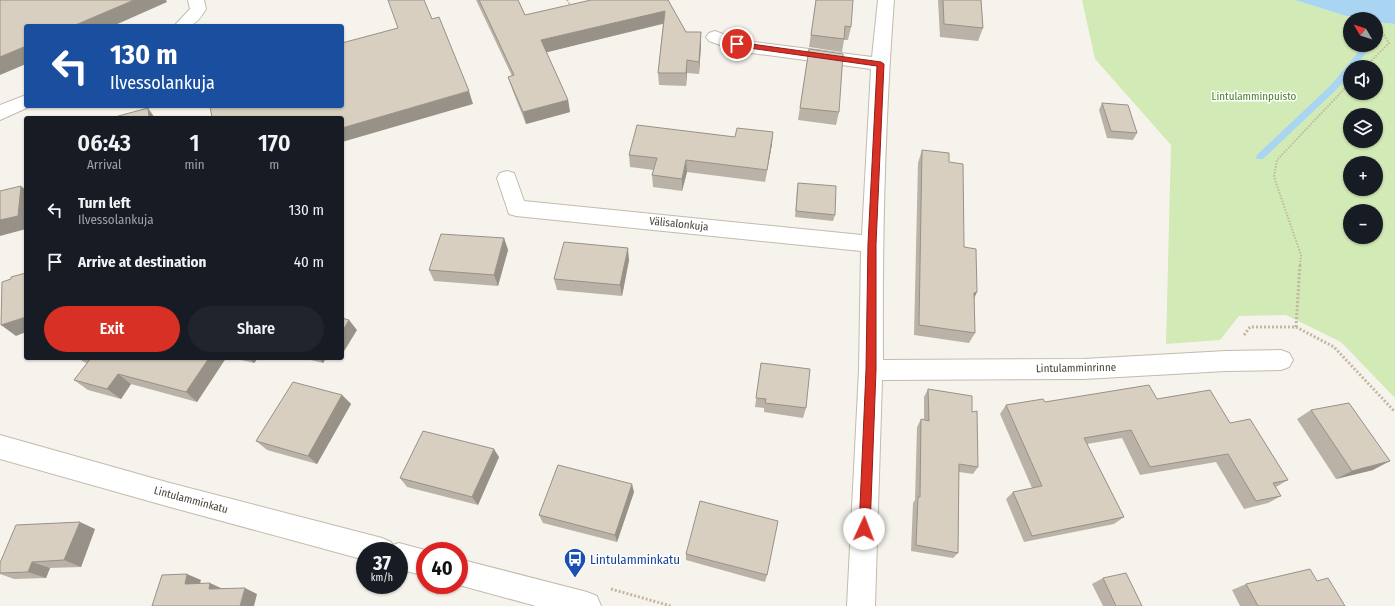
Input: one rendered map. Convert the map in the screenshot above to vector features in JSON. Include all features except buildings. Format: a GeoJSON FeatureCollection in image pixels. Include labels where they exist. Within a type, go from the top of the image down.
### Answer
{"type":"FeatureCollection","features":[{"type":"Feature","properties":{"kind":"street"},"geometry":{"type":"LineString","coordinates":[[184,24],[192,18],[198,9],[196,0]]}},
{"type":"Feature","properties":{"kind":"street"},"geometry":{"type":"LineString","coordinates":[[861,606],[871,370],[872,244],[881,64],[886,0]]}},
{"type":"Feature","properties":{"kind":"street"},"geometry":{"type":"LineString","coordinates":[[715,37],[737,44],[881,64]]}},
{"type":"Feature","properties":{"kind":"street"},"geometry":{"type":"LineString","coordinates":[[0,113],[24,102]]}},
{"type":"Feature","properties":{"kind":"street","name":"Välisalonkuja"},"geometry":{"type":"LineString","coordinates":[[507,178],[516,208],[872,244]]}},
{"type":"Feature","properties":{"kind":"street","name":"Lintulamminrinne"},"geometry":{"type":"LineString","coordinates":[[871,370],[1084,369],[1281,360]]}},
{"type":"Feature","properties":{"kind":"street","name":"Lintulamminkatu"},"geometry":{"type":"LineString","coordinates":[[0,447],[170,495],[356,544]]}},
{"type":"Feature","properties":{"kind":"street"},"geometry":{"type":"LineString","coordinates":[[468,574],[587,606]]}},
{"type":"Feature","properties":{"kind":"path"},"geometry":{"type":"LineString","coordinates":[[567,0],[570,6],[577,5]]}},
{"type":"Feature","properties":{"kind":"path"},"geometry":{"type":"LineString","coordinates":[[1383,33],[1389,42],[1383,48]]}},
{"type":"Feature","properties":{"kind":"path"},"geometry":{"type":"LineString","coordinates":[[1372,60],[1379,52]]}},
{"type":"Feature","properties":{"kind":"path"},"geometry":{"type":"LineString","coordinates":[[1296,326],[1301,255],[1274,177],[1277,160],[1343,90]]}},
{"type":"Feature","properties":{"kind":"path"},"geometry":{"type":"LineString","coordinates":[[1226,362],[1250,327],[1296,326],[1334,347],[1395,412]]}},
{"type":"Feature","properties":{"kind":"green space","name":"Lintulamminpuisto"},"geometry":{"type":"Polygon","coordinates":[[[1082,0],[1295,0],[1343,15],[1343,52],[1383,52],[1383,23],[1395,24],[1395,398],[1341,342],[1286,315],[1239,316],[1220,340],[1166,344],[1171,145],[1095,59],[1082,0]]]}},
{"type":"Feature","properties":{"kind":"water"},"geometry":{"type":"Polygon","coordinates":[[[1295,0],[1395,0],[1395,24],[1383,23],[1383,12],[1343,12],[1343,15],[1295,0]]]}},
{"type":"Feature","properties":{"kind":"waterway"},"geometry":{"type":"LineString","coordinates":[[1356,60],[1363,52]]}},
{"type":"Feature","properties":{"kind":"waterway"},"geometry":{"type":"LineString","coordinates":[[1260,157],[1335,86],[1343,76]]}},
{"type":"Feature","properties":{"kind":"place","name":"Lintulamminkatu"},"geometry":{"type":"Point","coordinates":[575,578]}},
{"type":"Feature","properties":{"kind":"route"},"geometry":{"type":"LineString","coordinates":[[737,44],[881,64],[872,244],[871,370],[864,529]]}}]}
